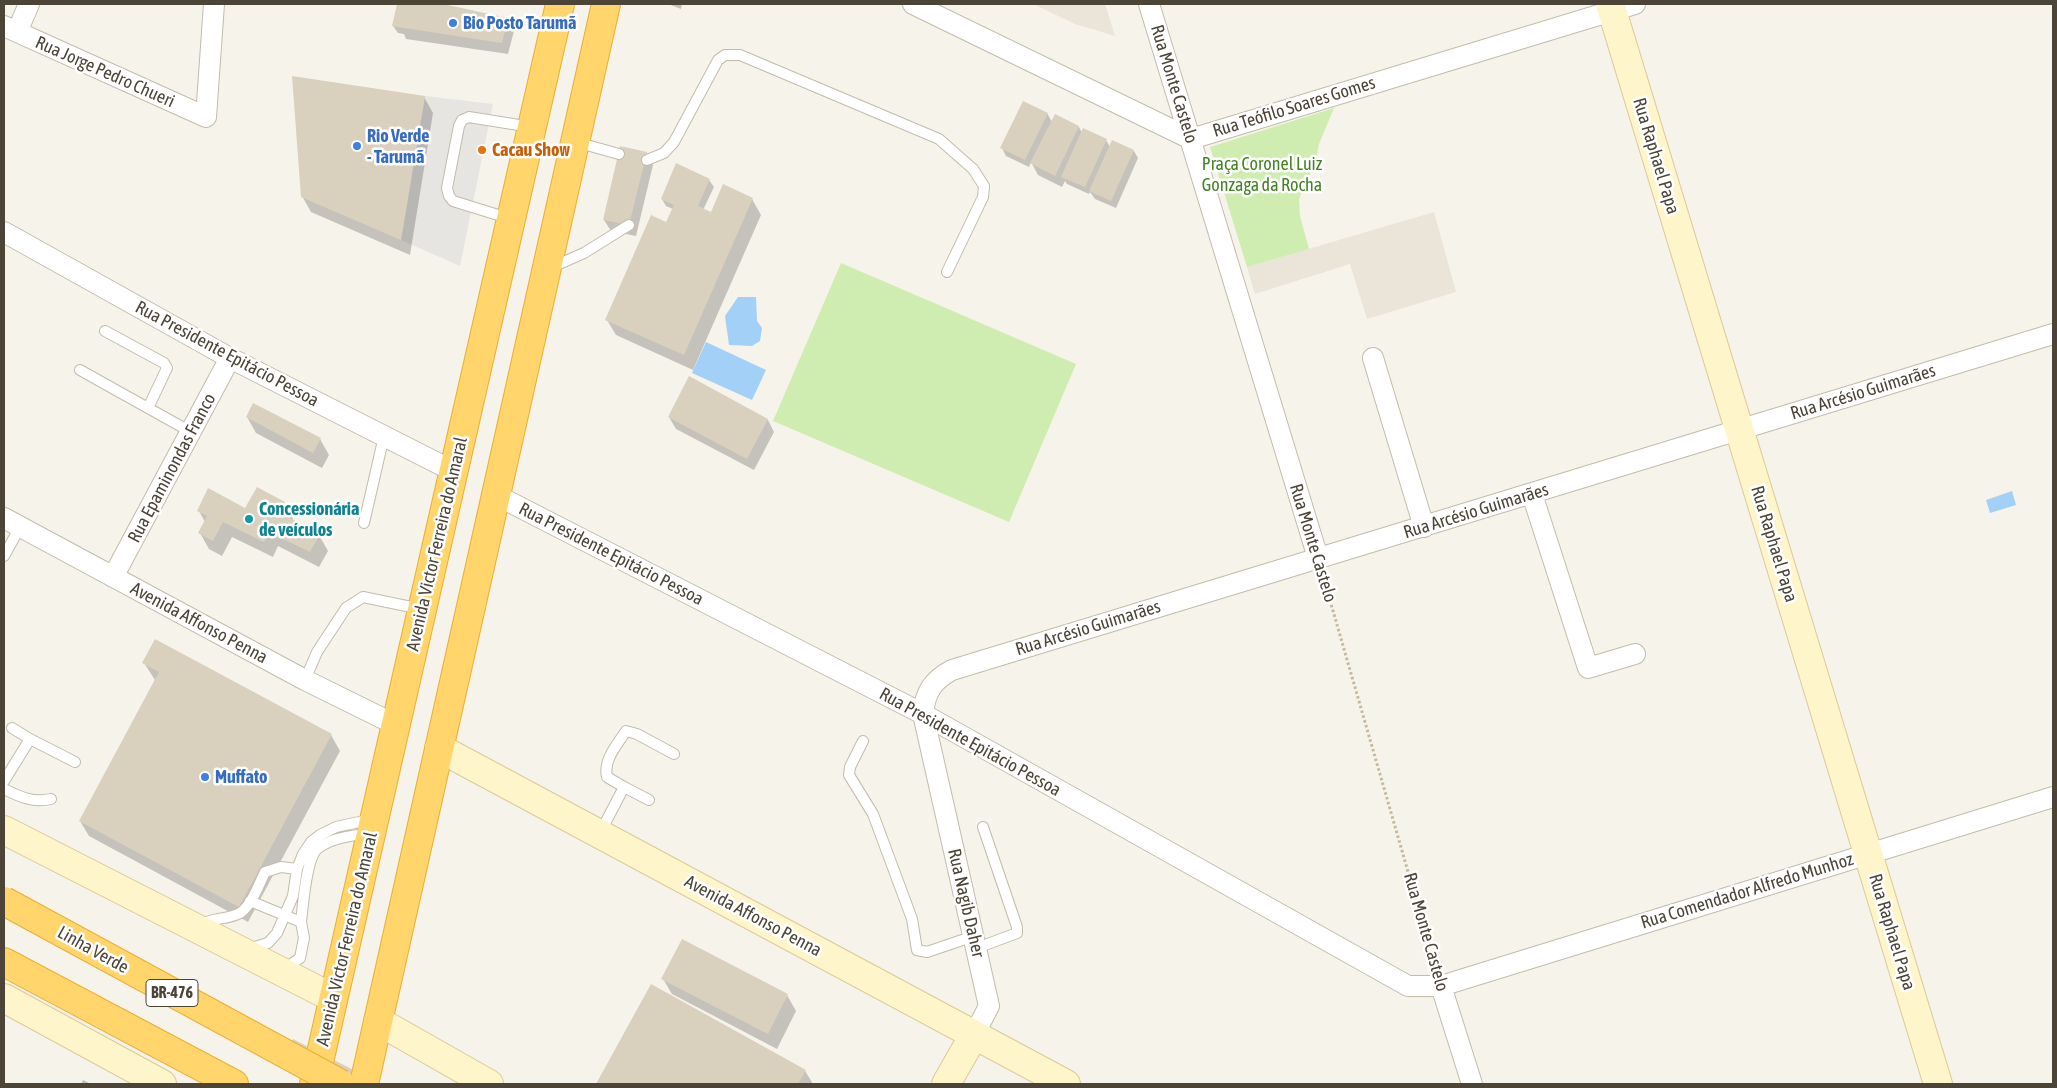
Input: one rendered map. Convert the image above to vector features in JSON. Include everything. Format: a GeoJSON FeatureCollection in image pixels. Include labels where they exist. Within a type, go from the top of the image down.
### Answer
{"type":"FeatureCollection","features":[{"type":"Feature","properties":{"kind":"highway","name":"Avenida Victor Ferreira do Amaral"},"geometry":{"type":"LineString","coordinates":[[314,1084],[560,4]]}},
{"type":"Feature","properties":{"kind":"highway"},"geometry":{"type":"LineString","coordinates":[[364,1084],[606,4]]}},
{"type":"Feature","properties":{"kind":"highway","name":"Linha Verde"},"geometry":{"type":"LineString","coordinates":[[4,901],[341,1084]]}},
{"type":"Feature","properties":{"kind":"highway"},"geometry":{"type":"LineString","coordinates":[[4,962],[234,1084]]}},
{"type":"Feature","properties":{"kind":"street"},"geometry":{"type":"LineString","coordinates":[[10,29],[28,4]]}},
{"type":"Feature","properties":{"kind":"street","name":"Rua Jorge Pedro Chueri"},"geometry":{"type":"LineString","coordinates":[[10,29],[206,117],[214,4]]}},
{"type":"Feature","properties":{"kind":"street","name":"Rua Teófilo Soares Gomes"},"geometry":{"type":"LineString","coordinates":[[913,4],[1191,139],[1619,6]]}},
{"type":"Feature","properties":{"kind":"street","name":"Rua Monte Castelo"},"geometry":{"type":"LineString","coordinates":[[1149,4],[1318,558]]}},
{"type":"Feature","properties":{"kind":"street","name":"Rua Raphael Papa"},"geometry":{"type":"LineString","coordinates":[[1619,6],[1739,430],[1938,1084]]}},
{"type":"Feature","properties":{"kind":"street","name":"Rua Presidente Epitácio Pessoa"},"geometry":{"type":"LineString","coordinates":[[4,232],[230,358],[454,471]]}},
{"type":"Feature","properties":{"kind":"street","name":"Rua Arcésio Guimarães"},"geometry":{"type":"LineString","coordinates":[[923,714],[924,700],[930,686],[940,676],[952,670],[2053,334]]}},
{"type":"Feature","properties":{"kind":"street","name":"Rua Epaminondas Franco"},"geometry":{"type":"LineString","coordinates":[[113,577],[230,358]]}},
{"type":"Feature","properties":{"kind":"street"},"geometry":{"type":"LineString","coordinates":[[1373,358],[1424,527]]}},
{"type":"Feature","properties":{"kind":"street"},"geometry":{"type":"LineString","coordinates":[[1532,494],[1588,668],[1635,654]]}},
{"type":"Feature","properties":{"kind":"street","name":"Rua Presidente Epitácio Pessoa"},"geometry":{"type":"LineString","coordinates":[[496,495],[923,714],[1408,986],[1441,986]]}},
{"type":"Feature","properties":{"kind":"street","name":"Avenida Affonso Penna"},"geometry":{"type":"LineString","coordinates":[[12,523],[305,680],[396,726]]}},
{"type":"Feature","properties":{"kind":"street","name":"Rua Nagib Daher"},"geometry":{"type":"LineString","coordinates":[[923,714],[976,942],[988,1006],[946,1084]]}},
{"type":"Feature","properties":{"kind":"street","name":"Avenida Affonso Penna"},"geometry":{"type":"LineString","coordinates":[[439,748],[1066,1084]]}},
{"type":"Feature","properties":{"kind":"street","name":"Rua Comendador Alfredo Munhoz"},"geometry":{"type":"LineString","coordinates":[[1441,986],[2053,797]]}},
{"type":"Feature","properties":{"kind":"street"},"geometry":{"type":"LineString","coordinates":[[4,830],[333,998]]}},
{"type":"Feature","properties":{"kind":"street","name":"Rua Monte Castelo"},"geometry":{"type":"LineString","coordinates":[[1441,986],[1472,1084]]}},
{"type":"Feature","properties":{"kind":"street"},"geometry":{"type":"LineString","coordinates":[[4,998],[162,1084]]}},
{"type":"Feature","properties":{"kind":"street"},"geometry":{"type":"LineString","coordinates":[[378,1021],[489,1084]]}},
{"type":"Feature","properties":{"kind":"lane"},"geometry":{"type":"LineString","coordinates":[[646,160],[664,153],[674,142],[718,60],[726,55],[740,55],[939,139],[973,169],[984,186],[983,197],[947,272]]}},
{"type":"Feature","properties":{"kind":"lane"},"geometry":{"type":"LineString","coordinates":[[511,219],[453,202],[449,196],[447,188],[459,126],[462,120],[469,117],[532,127]]}},
{"type":"Feature","properties":{"kind":"lane"},"geometry":{"type":"LineString","coordinates":[[575,142],[619,154]]}},
{"type":"Feature","properties":{"kind":"lane"},"geometry":{"type":"LineString","coordinates":[[547,270],[584,253],[629,225]]}},
{"type":"Feature","properties":{"kind":"lane"},"geometry":{"type":"LineString","coordinates":[[105,331],[164,363],[167,368],[148,408]]}},
{"type":"Feature","properties":{"kind":"lane"},"geometry":{"type":"LineString","coordinates":[[80,370],[190,432]]}},
{"type":"Feature","properties":{"kind":"lane"},"geometry":{"type":"LineString","coordinates":[[364,523],[384,436]]}},
{"type":"Feature","properties":{"kind":"lane"},"geometry":{"type":"LineString","coordinates":[[4,556],[12,523]]}},
{"type":"Feature","properties":{"kind":"lane"},"geometry":{"type":"LineString","coordinates":[[305,680],[317,652],[346,608],[363,597],[422,610]]}},
{"type":"Feature","properties":{"kind":"lane"},"geometry":{"type":"LineString","coordinates":[[12,728],[74,762]]}},
{"type":"Feature","properties":{"kind":"lane"},"geometry":{"type":"LineString","coordinates":[[649,800],[607,777],[605,768],[611,754],[626,731],[637,734],[674,754]]}},
{"type":"Feature","properties":{"kind":"lane"},"geometry":{"type":"LineString","coordinates":[[4,781],[30,739]]}},
{"type":"Feature","properties":{"kind":"lane"},"geometry":{"type":"LineString","coordinates":[[863,741],[850,767],[849,775],[873,814],[912,919],[917,950],[927,952],[1017,933],[1017,927],[983,827]]}},
{"type":"Feature","properties":{"kind":"lane"},"geometry":{"type":"LineString","coordinates":[[600,834],[624,787]]}},
{"type":"Feature","properties":{"kind":"lane"},"geometry":{"type":"LineString","coordinates":[[4,789],[24,799],[41,801],[51,799]]}},
{"type":"Feature","properties":{"kind":"lane"},"geometry":{"type":"LineString","coordinates":[[241,951],[268,943],[277,933],[293,896],[297,868],[311,842],[336,827],[372,826]]}},
{"type":"Feature","properties":{"kind":"lane"},"geometry":{"type":"LineString","coordinates":[[274,968],[287,967],[300,958],[304,938],[301,922],[308,871],[316,850],[336,839],[372,826]]}},
{"type":"Feature","properties":{"kind":"lane"},"geometry":{"type":"LineString","coordinates":[[196,928],[206,921],[241,912],[250,901],[265,872],[281,866],[297,868]]}},
{"type":"Feature","properties":{"kind":"lane"},"geometry":{"type":"LineString","coordinates":[[250,901],[301,922]]}},
{"type":"Feature","properties":{"kind":"path","name":"Rua Monte Castelo"},"geometry":{"type":"LineString","coordinates":[[1318,558],[1441,986]]}},
{"type":"Feature","properties":{"kind":"shaded area"},"geometry":{"type":"Polygon","coordinates":[[[1033,4],[1105,4],[1115,36],[1075,24],[1033,4]]]}},
{"type":"Feature","properties":{"kind":"shaded area"},"geometry":{"type":"Polygon","coordinates":[[[425,96],[493,104],[460,266],[401,240],[425,96]]]}},
{"type":"Feature","properties":{"kind":"shaded area"},"geometry":{"type":"Polygon","coordinates":[[[1434,212],[1456,292],[1367,319],[1350,264],[1255,294],[1247,267],[1434,212]]]}},
{"type":"Feature","properties":{"kind":"green space","name":"Praça Coronel Luiz Gonzaga da Rocha"},"geometry":{"type":"Polygon","coordinates":[[[1334,108],[1319,144],[1315,163],[1299,199],[1300,216],[1309,249],[1247,267],[1210,147],[1334,108]]]}},
{"type":"Feature","properties":{"kind":"green space"},"geometry":{"type":"Polygon","coordinates":[[[841,263],[1076,364],[1009,522],[773,421],[841,263]]]}},
{"type":"Feature","properties":{"kind":"water"},"geometry":{"type":"Polygon","coordinates":[[[738,297],[756,297],[757,321],[762,328],[760,341],[752,346],[729,345],[725,316],[738,297]]]}},
{"type":"Feature","properties":{"kind":"water"},"geometry":{"type":"Polygon","coordinates":[[[706,342],[766,370],[752,400],[692,373],[706,342]]]}},
{"type":"Feature","properties":{"kind":"water"},"geometry":{"type":"Polygon","coordinates":[[[2012,491],[2016,505],[1990,513],[1986,500],[2012,491]]]}},
{"type":"Feature","properties":{"kind":"building","name":"Bio Posto Tarumã"},"geometry":{"type":"Polygon","coordinates":[[[397,4],[443,4],[508,18],[502,43],[392,26],[397,4]]]}},
{"type":"Feature","properties":{"kind":"building","name":"Rio Verde - Tarumã"},"geometry":{"type":"Polygon","coordinates":[[[292,76],[425,96],[401,240],[301,197],[292,76]]]}},
{"type":"Feature","properties":{"kind":"building"},"geometry":{"type":"Polygon","coordinates":[[[1023,101],[1048,113],[1025,160],[1000,148],[1023,101]]]}},
{"type":"Feature","properties":{"kind":"building"},"geometry":{"type":"Polygon","coordinates":[[[1055,114],[1079,126],[1055,176],[1030,163],[1055,114]]]}},
{"type":"Feature","properties":{"kind":"building"},"geometry":{"type":"Polygon","coordinates":[[[1083,128],[1107,139],[1085,187],[1061,177],[1083,128]]]}},
{"type":"Feature","properties":{"kind":"building"},"geometry":{"type":"Polygon","coordinates":[[[1112,140],[1134,150],[1111,201],[1089,191],[1112,140]]]}},
{"type":"Feature","properties":{"kind":"building"},"geometry":{"type":"Polygon","coordinates":[[[620,146],[647,152],[629,225],[603,220],[620,146]]]}},
{"type":"Feature","properties":{"kind":"building"},"geometry":{"type":"Polygon","coordinates":[[[676,163],[710,179],[698,206],[711,212],[723,184],[753,198],[684,355],[605,320],[651,215],[666,222],[674,205],[661,199],[676,163]]]}},
{"type":"Feature","properties":{"kind":"building"},"geometry":{"type":"Polygon","coordinates":[[[689,376],[768,419],[747,459],[668,417],[689,376]]]}},
{"type":"Feature","properties":{"kind":"building","name":"Concessionária de veículos"},"geometry":{"type":"Polygon","coordinates":[[[253,403],[321,438],[313,453],[246,417],[253,403]]]}},
{"type":"Feature","properties":{"kind":"building","name":"Concessionária de veículos"},"geometry":{"type":"Polygon","coordinates":[[[257,487],[285,502],[279,512],[320,534],[310,552],[269,532],[264,542],[223,522],[213,541],[198,533],[207,516],[197,511],[208,488],[245,508],[257,487]]]}},
{"type":"Feature","properties":{"kind":"building","name":"Muffato"},"geometry":{"type":"Polygon","coordinates":[[[155,639],[332,734],[239,907],[79,821],[159,672],[142,663],[155,639]]]}},
{"type":"Feature","properties":{"kind":"building"},"geometry":{"type":"Polygon","coordinates":[[[682,939],[788,994],[768,1034],[661,979],[682,939]]]}},
{"type":"Feature","properties":{"kind":"building"},"geometry":{"type":"Polygon","coordinates":[[[651,984],[806,1070],[798,1084],[596,1084],[651,984]]]}},
{"type":"Feature","properties":{"kind":"building"},"geometry":{"type":"Polygon","coordinates":[[[293,1039],[381,1084],[361,1084],[289,1047],[293,1039]]]}},
{"type":"Feature","properties":{"kind":"place","name":"Bio Posto Tarumã"},"geometry":{"type":"Point","coordinates":[453,23]}},
{"type":"Feature","properties":{"kind":"place","name":"Rio Verde - Tarumã"},"geometry":{"type":"Point","coordinates":[357,146]}},
{"type":"Feature","properties":{"kind":"place","name":"Cacau Show"},"geometry":{"type":"Point","coordinates":[482,150]}},
{"type":"Feature","properties":{"kind":"place","name":"Concessionária de veículos"},"geometry":{"type":"Point","coordinates":[249,519]}},
{"type":"Feature","properties":{"kind":"place","name":"Muffato"},"geometry":{"type":"Point","coordinates":[205,777]}}]}
